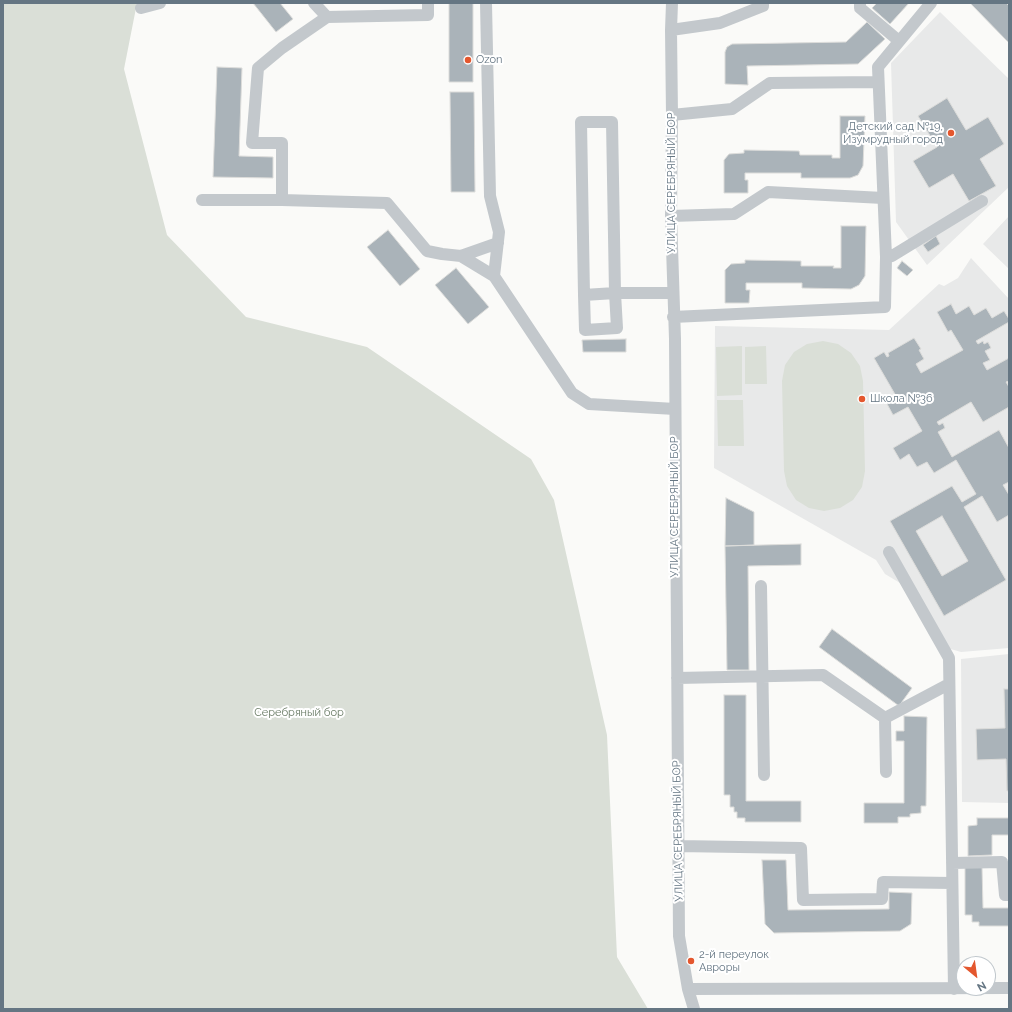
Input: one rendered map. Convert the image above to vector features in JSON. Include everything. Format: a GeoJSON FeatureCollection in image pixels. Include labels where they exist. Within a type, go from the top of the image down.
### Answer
{"type":"FeatureCollection","features":[{"type":"Feature","properties":{"kind":"street"},"geometry":{"type":"LineString","coordinates":[[141,8],[160,3]]}},
{"type":"Feature","properties":{"kind":"street"},"geometry":{"type":"LineString","coordinates":[[314,3],[327,18]]}},
{"type":"Feature","properties":{"kind":"street"},"geometry":{"type":"LineString","coordinates":[[282,200],[282,143],[252,143],[258,68],[282,48],[327,18],[428,15],[428,3]]}},
{"type":"Feature","properties":{"kind":"street"},"geometry":{"type":"LineString","coordinates":[[486,3],[490,196],[499,232],[494,276]]}},
{"type":"Feature","properties":{"kind":"street","name":"УЛИЦА СЕРЕБРЯНЫЙ БОР"},"geometry":{"type":"LineString","coordinates":[[672,3],[671,216],[674,317],[679,936],[688,989],[694,1009]]}},
{"type":"Feature","properties":{"kind":"street"},"geometry":{"type":"LineString","coordinates":[[671,30],[720,23],[763,6],[763,3]]}},
{"type":"Feature","properties":{"kind":"street"},"geometry":{"type":"LineString","coordinates":[[860,3],[860,8],[899,42]]}},
{"type":"Feature","properties":{"kind":"street"},"geometry":{"type":"LineString","coordinates":[[674,317],[885,307],[886,257],[878,67],[931,3]]}},
{"type":"Feature","properties":{"kind":"street"},"geometry":{"type":"LineString","coordinates":[[672,115],[732,109],[770,83],[878,82]]}},
{"type":"Feature","properties":{"kind":"street"},"geometry":{"type":"LineString","coordinates":[[581,122],[612,122],[617,328],[586,330],[584,295],[581,122]]}},
{"type":"Feature","properties":{"kind":"street"},"geometry":{"type":"LineString","coordinates":[[671,216],[734,214],[768,192],[883,198]]}},
{"type":"Feature","properties":{"kind":"street"},"geometry":{"type":"LineString","coordinates":[[202,200],[282,200],[387,203],[427,251],[461,256],[494,276],[572,393],[589,404],[675,409]]}},
{"type":"Feature","properties":{"kind":"street"},"geometry":{"type":"LineString","coordinates":[[886,257],[892,256],[982,201]]}},
{"type":"Feature","properties":{"kind":"street"},"geometry":{"type":"LineString","coordinates":[[461,256],[498,243]]}},
{"type":"Feature","properties":{"kind":"street"},"geometry":{"type":"LineString","coordinates":[[584,295],[615,293],[673,293]]}},
{"type":"Feature","properties":{"kind":"street"},"geometry":{"type":"LineString","coordinates":[[889,552],[949,658],[954,989]]}},
{"type":"Feature","properties":{"kind":"street"},"geometry":{"type":"LineString","coordinates":[[761,586],[761,676],[764,775]]}},
{"type":"Feature","properties":{"kind":"street"},"geometry":{"type":"LineString","coordinates":[[677,678],[823,675],[885,718]]}},
{"type":"Feature","properties":{"kind":"street"},"geometry":{"type":"LineString","coordinates":[[885,718],[949,684]]}},
{"type":"Feature","properties":{"kind":"street"},"geometry":{"type":"LineString","coordinates":[[885,718],[886,772]]}},
{"type":"Feature","properties":{"kind":"street"},"geometry":{"type":"LineString","coordinates":[[678,846],[801,848],[803,900],[882,899],[883,882],[952,883]]}},
{"type":"Feature","properties":{"kind":"street"},"geometry":{"type":"LineString","coordinates":[[952,864],[1002,862],[1005,895],[1009,895]]}},
{"type":"Feature","properties":{"kind":"street"},"geometry":{"type":"LineString","coordinates":[[688,989],[1009,988]]}},
{"type":"Feature","properties":{"kind":"shaded area","name":"Детский сад №19, Изумрудный город"},"geometry":{"type":"Polygon","coordinates":[[[940,12],[1009,79],[1009,187],[927,265],[896,222],[891,63],[940,12]]]}},
{"type":"Feature","properties":{"kind":"shaded area"},"geometry":{"type":"Polygon","coordinates":[[[1009,216],[1009,269],[983,244],[1009,216]]]}},
{"type":"Feature","properties":{"kind":"shaded area","name":"Школа №36"},"geometry":{"type":"Polygon","coordinates":[[[971,258],[1009,299],[1009,648],[961,652],[937,645],[900,583],[885,574],[876,560],[714,468],[715,326],[889,330],[939,284],[944,286],[958,278],[971,258]]]}},
{"type":"Feature","properties":{"kind":"shaded area"},"geometry":{"type":"Polygon","coordinates":[[[1009,654],[1009,803],[962,802],[961,659],[1009,654]]]}},
{"type":"Feature","properties":{"kind":"green space","name":"Серебряный бор"},"geometry":{"type":"Polygon","coordinates":[[[3,3],[137,3],[124,69],[167,235],[246,317],[367,347],[531,459],[554,500],[607,735],[617,957],[648,1009],[3,1009],[3,3]]]}},
{"type":"Feature","properties":{"kind":"green space"},"geometry":{"type":"Polygon","coordinates":[[[823,341],[838,344],[851,353],[860,366],[863,381],[865,471],[862,487],[853,500],[840,508],[824,511],[809,508],[796,500],[787,486],[784,471],[782,381],[785,365],[794,352],[807,344],[823,341]]]}},
{"type":"Feature","properties":{"kind":"green space"},"geometry":{"type":"Polygon","coordinates":[[[742,346],[742,395],[717,396],[716,347],[742,346]]]}},
{"type":"Feature","properties":{"kind":"green space"},"geometry":{"type":"Polygon","coordinates":[[[766,346],[767,384],[745,384],[745,347],[766,346]]]}},
{"type":"Feature","properties":{"kind":"green space"},"geometry":{"type":"Polygon","coordinates":[[[717,400],[743,400],[744,446],[718,446],[717,400]]]}},
{"type":"Feature","properties":{"kind":"building"},"geometry":{"type":"Polygon","coordinates":[[[253,3],[280,3],[293,19],[276,32],[253,3]]]}},
{"type":"Feature","properties":{"kind":"building"},"geometry":{"type":"Polygon","coordinates":[[[449,3],[473,3],[473,82],[449,82],[449,3]]]}},
{"type":"Feature","properties":{"kind":"building"},"geometry":{"type":"Polygon","coordinates":[[[877,3],[909,3],[890,24],[872,8],[877,3]]]}},
{"type":"Feature","properties":{"kind":"building"},"geometry":{"type":"Polygon","coordinates":[[[970,3],[1006,3],[1009,6],[1009,43],[970,3]]]}},
{"type":"Feature","properties":{"kind":"building"},"geometry":{"type":"Polygon","coordinates":[[[867,22],[885,39],[858,64],[747,66],[748,85],[725,84],[725,52],[727,47],[732,44],[846,42],[867,22]]]}},
{"type":"Feature","properties":{"kind":"building"},"geometry":{"type":"Polygon","coordinates":[[[217,67],[242,68],[239,156],[273,157],[273,178],[213,177],[217,67]]]}},
{"type":"Feature","properties":{"kind":"building"},"geometry":{"type":"Polygon","coordinates":[[[450,92],[474,92],[475,192],[451,192],[450,92]]]}},
{"type":"Feature","properties":{"kind":"building"},"geometry":{"type":"Polygon","coordinates":[[[947,98],[966,130],[988,117],[1004,144],[980,159],[996,186],[969,201],[953,174],[929,188],[913,161],[937,147],[918,116],[947,98]]]}},
{"type":"Feature","properties":{"kind":"building"},"geometry":{"type":"Polygon","coordinates":[[[840,116],[865,116],[863,166],[858,175],[850,178],[801,178],[801,173],[745,173],[745,180],[748,180],[748,193],[724,193],[724,160],[729,154],[744,153],[744,150],[799,151],[800,155],[832,155],[832,158],[840,158],[840,116]]]}},
{"type":"Feature","properties":{"kind":"building"},"geometry":{"type":"Polygon","coordinates":[[[841,226],[866,226],[865,276],[859,285],[851,289],[802,288],[802,283],[746,283],[746,290],[750,290],[749,303],[725,303],[725,270],[731,264],[745,263],[745,260],[801,261],[801,266],[834,266],[833,268],[841,268],[841,226]]]}},
{"type":"Feature","properties":{"kind":"building"},"geometry":{"type":"Polygon","coordinates":[[[388,230],[420,269],[400,286],[367,247],[388,230]]]}},
{"type":"Feature","properties":{"kind":"building"},"geometry":{"type":"Polygon","coordinates":[[[936,236],[940,244],[928,252],[923,245],[936,236]]]}},
{"type":"Feature","properties":{"kind":"building"},"geometry":{"type":"Polygon","coordinates":[[[902,261],[913,270],[907,276],[897,268],[902,261]]]}},
{"type":"Feature","properties":{"kind":"building"},"geometry":{"type":"Polygon","coordinates":[[[456,268],[489,307],[468,324],[435,285],[456,268]]]}},
{"type":"Feature","properties":{"kind":"building"},"geometry":{"type":"Polygon","coordinates":[[[951,304],[956,314],[969,306],[974,315],[986,308],[992,318],[1004,311],[1009,319],[1009,322],[976,341],[978,344],[983,341],[984,344],[988,342],[991,348],[985,351],[990,360],[983,363],[987,370],[1009,358],[1009,381],[1006,382],[1009,387],[1009,407],[983,422],[971,402],[937,422],[939,425],[943,423],[945,428],[938,432],[952,457],[999,430],[1009,448],[1009,482],[1003,485],[1009,495],[1009,515],[997,522],[982,496],[964,507],[1006,580],[944,616],[890,521],[952,486],[962,502],[976,494],[956,460],[934,473],[927,462],[917,467],[909,454],[900,460],[893,448],[922,431],[908,407],[893,415],[886,402],[896,396],[874,358],[884,352],[887,357],[889,356],[888,353],[914,338],[921,349],[919,350],[924,359],[916,364],[921,373],[963,350],[951,330],[948,332],[937,312],[951,304]],[[942,516],[916,531],[942,576],[968,561],[942,516]]]}},
{"type":"Feature","properties":{"kind":"building"},"geometry":{"type":"Polygon","coordinates":[[[626,339],[626,352],[583,352],[582,340],[626,339]]]}},
{"type":"Feature","properties":{"kind":"building"},"geometry":{"type":"Polygon","coordinates":[[[726,498],[754,512],[754,545],[725,546],[726,498]]]}},
{"type":"Feature","properties":{"kind":"building"},"geometry":{"type":"Polygon","coordinates":[[[801,544],[801,565],[748,566],[749,670],[727,670],[725,546],[801,544]]]}},
{"type":"Feature","properties":{"kind":"building"},"geometry":{"type":"Polygon","coordinates":[[[832,629],[912,688],[899,706],[819,647],[832,629]]]}},
{"type":"Feature","properties":{"kind":"building"},"geometry":{"type":"Polygon","coordinates":[[[1004,689],[1009,689],[1009,791],[1007,791],[1006,759],[977,760],[976,729],[1005,728],[1004,689]]]}},
{"type":"Feature","properties":{"kind":"building"},"geometry":{"type":"Polygon","coordinates":[[[724,695],[746,695],[746,801],[801,801],[801,822],[745,822],[745,818],[737,818],[737,812],[734,812],[734,807],[730,807],[730,795],[724,795],[724,695]]]}},
{"type":"Feature","properties":{"kind":"building"},"geometry":{"type":"Polygon","coordinates":[[[904,716],[927,717],[926,806],[921,806],[921,813],[910,814],[910,817],[898,817],[898,823],[864,823],[864,803],[904,803],[904,741],[896,741],[896,731],[904,731],[904,716]]]}},
{"type":"Feature","properties":{"kind":"building"},"geometry":{"type":"Polygon","coordinates":[[[977,818],[1009,818],[1009,835],[992,835],[992,855],[968,856],[968,826],[977,825],[977,818]]]}},
{"type":"Feature","properties":{"kind":"building"},"geometry":{"type":"Polygon","coordinates":[[[762,860],[786,860],[788,910],[889,909],[889,892],[912,893],[911,924],[900,931],[774,933],[765,924],[762,860]]]}},
{"type":"Feature","properties":{"kind":"building"},"geometry":{"type":"Polygon","coordinates":[[[965,867],[982,867],[983,908],[1009,908],[1009,926],[979,926],[979,922],[972,922],[972,915],[965,915],[965,867]]]}},
{"type":"Feature","properties":{"kind":"place","name":"Ozon"},"geometry":{"type":"Point","coordinates":[468,60]}},
{"type":"Feature","properties":{"kind":"place","name":"Детский сад №19, Изумрудный город"},"geometry":{"type":"Point","coordinates":[951,133]}},
{"type":"Feature","properties":{"kind":"place","name":"Школа №36"},"geometry":{"type":"Point","coordinates":[862,399]}},
{"type":"Feature","properties":{"kind":"place","name":"2-й переулок Авроры"},"geometry":{"type":"Point","coordinates":[691,961]}}]}
